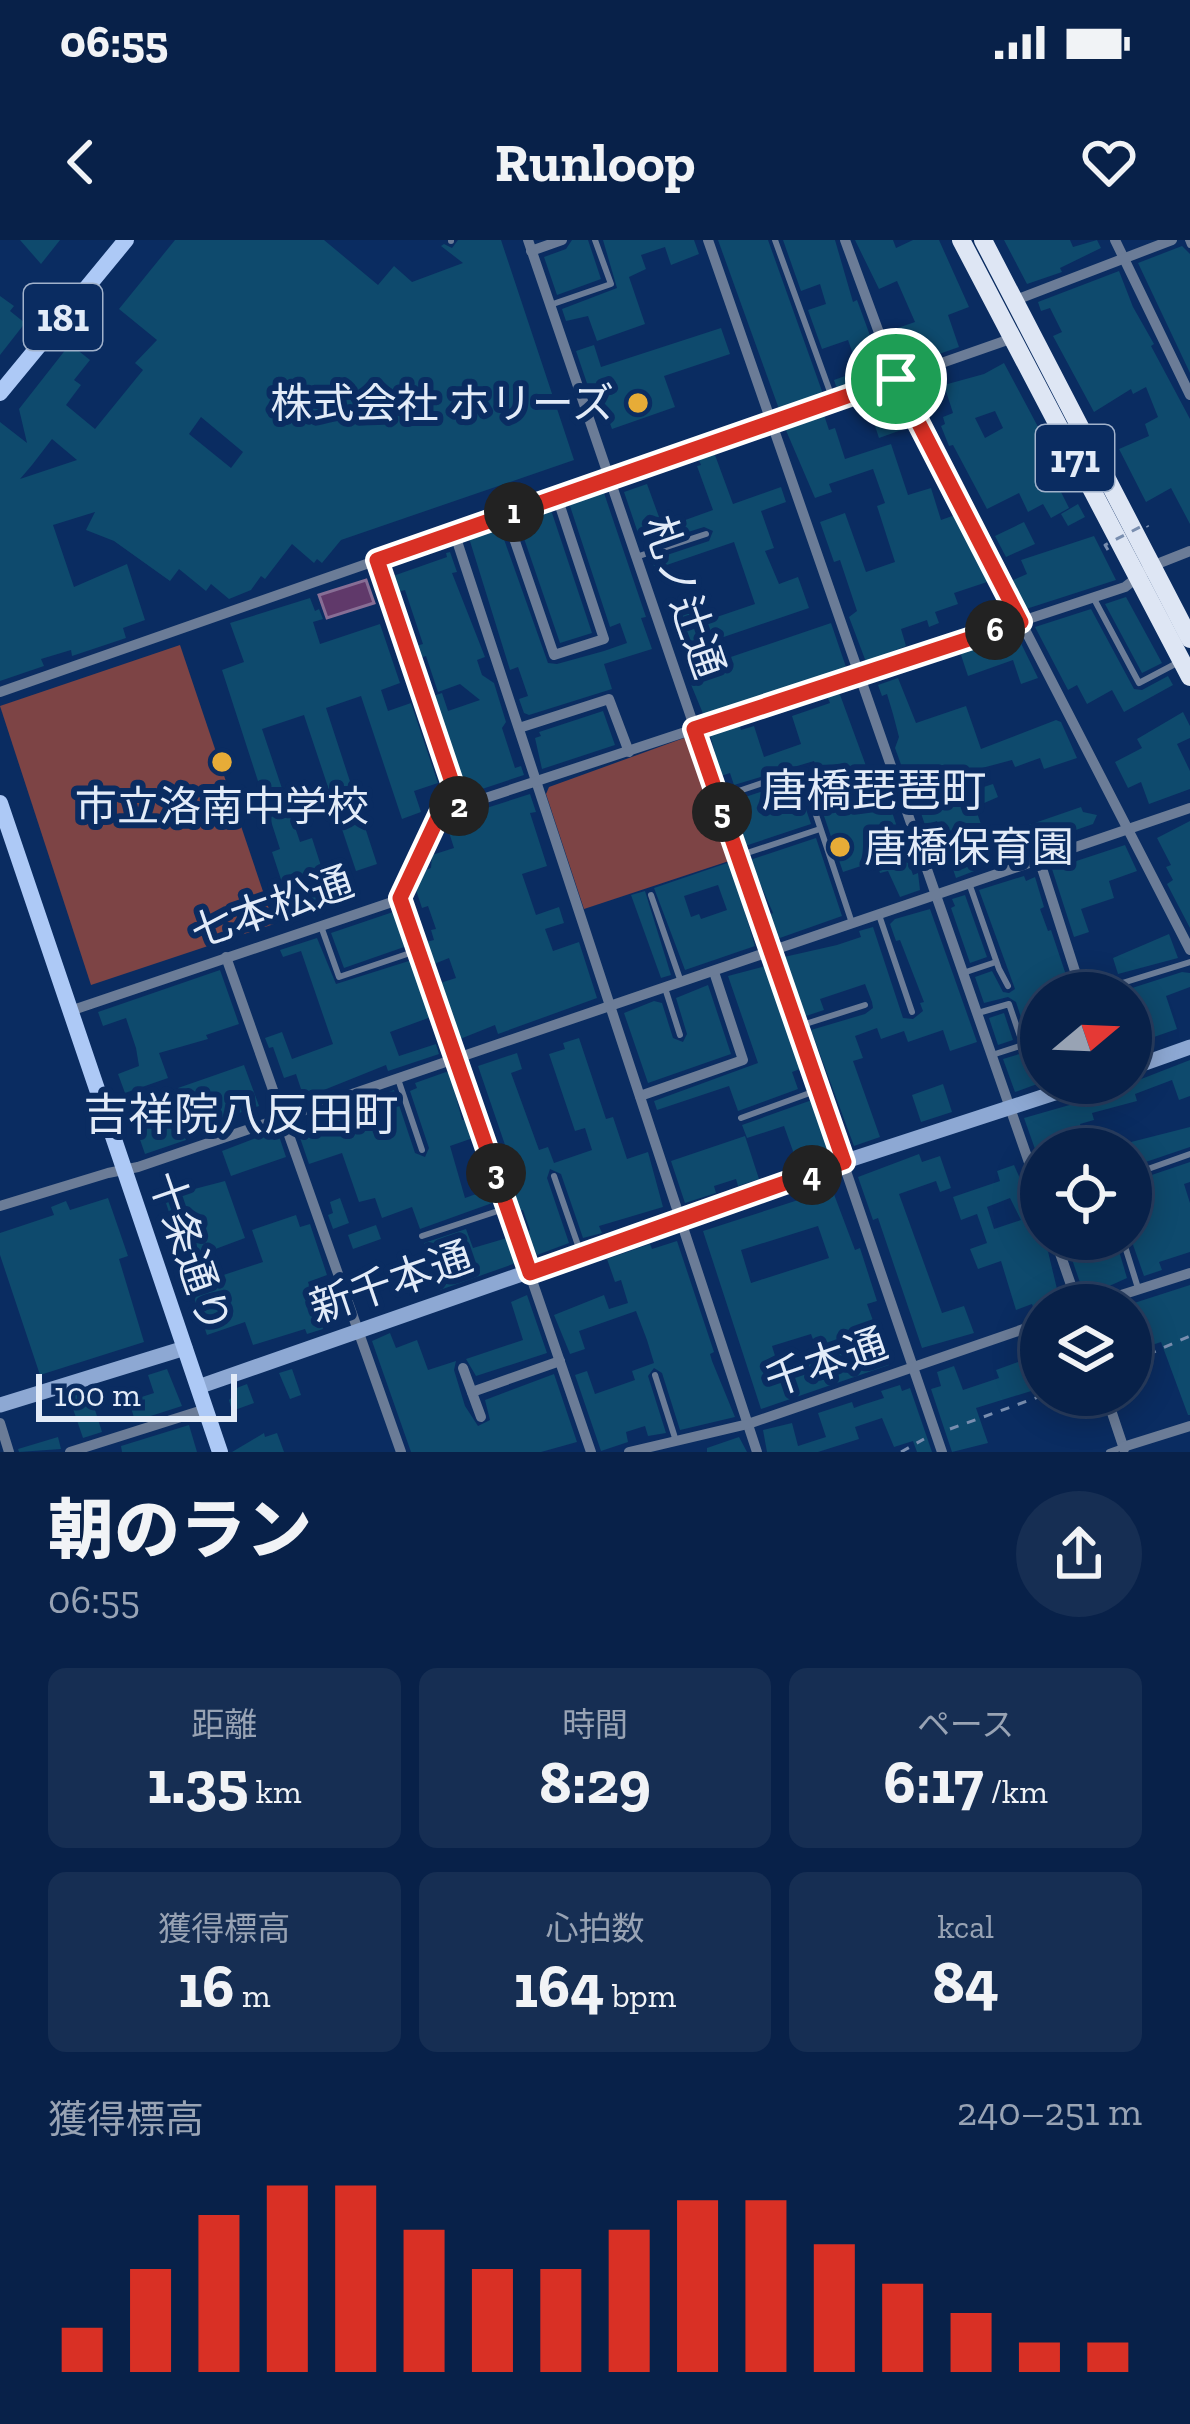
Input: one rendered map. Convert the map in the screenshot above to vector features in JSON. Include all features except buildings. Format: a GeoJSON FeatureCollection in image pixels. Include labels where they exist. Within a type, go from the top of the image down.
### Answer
{"type":"FeatureCollection","features":[{"type":"Feature","properties":{"kind":"highway","name":"171"},"geometry":{"type":"LineString","coordinates":[[961,240],[1144,571],[1186,669]]}},
{"type":"Feature","properties":{"kind":"highway","name":"171"},"geometry":{"type":"LineString","coordinates":[[982,240],[1013,301],[1015,332]]}},
{"type":"Feature","properties":{"kind":"highway","name":"171"},"geometry":{"type":"LineString","coordinates":[[1144,571],[1190,639]]}},
{"type":"Feature","properties":{"kind":"main road","name":"181"},"geometry":{"type":"LineString","coordinates":[[0,393],[126,240]]}},
{"type":"Feature","properties":{"kind":"main road","name":"十条通り"},"geometry":{"type":"LineString","coordinates":[[0,803],[220,1452]]}},
{"type":"Feature","properties":{"kind":"street"},"geometry":{"type":"LineString","coordinates":[[530,246],[562,240]]}},
{"type":"Feature","properties":{"kind":"street"},"geometry":{"type":"LineString","coordinates":[[708,240],[1020,1136]]}},
{"type":"Feature","properties":{"kind":"street"},"geometry":{"type":"LineString","coordinates":[[845,240],[896,379],[1190,950]]}},
{"type":"Feature","properties":{"kind":"street"},"geometry":{"type":"LineString","coordinates":[[1115,240],[1190,395]]}},
{"type":"Feature","properties":{"kind":"street"},"geometry":{"type":"LineString","coordinates":[[1013,301],[1172,240]]}},
{"type":"Feature","properties":{"kind":"street","name":"札ノ辻通"},"geometry":{"type":"LineString","coordinates":[[530,246],[942,1452]]}},
{"type":"Feature","properties":{"kind":"street"},"geometry":{"type":"LineString","coordinates":[[0,692],[896,379],[1015,332]]}},
{"type":"Feature","properties":{"kind":"street"},"geometry":{"type":"LineString","coordinates":[[506,515],[554,655],[604,639],[557,497]]}},
{"type":"Feature","properties":{"kind":"street"},"geometry":{"type":"LineString","coordinates":[[454,532],[757,1452]]}},
{"type":"Feature","properties":{"kind":"street"},"geometry":{"type":"LineString","coordinates":[[377,560],[460,806],[1125,586],[1144,571],[1190,551]]}},
{"type":"Feature","properties":{"kind":"street"},"geometry":{"type":"LineString","coordinates":[[519,728],[609,699],[629,752]]}},
{"type":"Feature","properties":{"kind":"street","name":"七本松通"},"geometry":{"type":"LineString","coordinates":[[70,1010],[400,898],[440,813],[460,806]]}},
{"type":"Feature","properties":{"kind":"street"},"geometry":{"type":"LineString","coordinates":[[0,1205],[285,1117],[1190,808]]}},
{"type":"Feature","properties":{"kind":"street"},"geometry":{"type":"LineString","coordinates":[[1039,859],[1079,972]]}},
{"type":"Feature","properties":{"kind":"street"},"geometry":{"type":"LineString","coordinates":[[400,898],[591,1452]]}},
{"type":"Feature","properties":{"kind":"street"},"geometry":{"type":"LineString","coordinates":[[226,957],[401,1452]]}},
{"type":"Feature","properties":{"kind":"street"},"geometry":{"type":"LineString","coordinates":[[640,1096],[743,1060],[714,972]]}},
{"type":"Feature","properties":{"kind":"street"},"geometry":{"type":"LineString","coordinates":[[1152,1061],[1190,1047]]}},
{"type":"Feature","properties":{"kind":"street","name":"新千本通"},"geometry":{"type":"LineString","coordinates":[[198,1387],[1020,1104]]}},
{"type":"Feature","properties":{"kind":"street"},"geometry":{"type":"LineString","coordinates":[[1152,1284],[1190,1273]]}},
{"type":"Feature","properties":{"kind":"street","name":"千本通"},"geometry":{"type":"LineString","coordinates":[[628,1452],[748,1424],[1020,1331]]}},
{"type":"Feature","properties":{"kind":"street"},"geometry":{"type":"LineString","coordinates":[[0,1405],[185,1348]]}},
{"type":"Feature","properties":{"kind":"street"},"geometry":{"type":"LineString","coordinates":[[472,1393],[560,1361]]}},
{"type":"Feature","properties":{"kind":"street"},"geometry":{"type":"LineString","coordinates":[[463,1367],[481,1417]]}},
{"type":"Feature","properties":{"kind":"street"},"geometry":{"type":"LineString","coordinates":[[70,1452],[206,1409]]}},
{"type":"Feature","properties":{"kind":"street"},"geometry":{"type":"LineString","coordinates":[[1113,1416],[1124,1450],[1190,1426]]}},
{"type":"Feature","properties":{"kind":"street"},"geometry":{"type":"LineString","coordinates":[[0,1423],[9,1452]]}},
{"type":"Feature","properties":{"kind":"lane"},"geometry":{"type":"LineString","coordinates":[[550,305],[610,284],[595,240]]}},
{"type":"Feature","properties":{"kind":"lane"},"geometry":{"type":"LineString","coordinates":[[775,240],[833,400]]}},
{"type":"Feature","properties":{"kind":"lane"},"geometry":{"type":"LineString","coordinates":[[635,557],[706,534]]}},
{"type":"Feature","properties":{"kind":"lane"},"geometry":{"type":"LineString","coordinates":[[1093,597],[1139,683],[1186,669]]}},
{"type":"Feature","properties":{"kind":"lane"},"geometry":{"type":"LineString","coordinates":[[718,798],[800,770],[852,924]]}},
{"type":"Feature","properties":{"kind":"lane"},"geometry":{"type":"LineString","coordinates":[[737,856],[820,829]]}},
{"type":"Feature","properties":{"kind":"lane"},"geometry":{"type":"LineString","coordinates":[[969,883],[1009,986]]}},
{"type":"Feature","properties":{"kind":"lane"},"geometry":{"type":"LineString","coordinates":[[651,895],[681,982]]}},
{"type":"Feature","properties":{"kind":"lane"},"geometry":{"type":"LineString","coordinates":[[879,915],[912,1012]]}},
{"type":"Feature","properties":{"kind":"lane"},"geometry":{"type":"LineString","coordinates":[[321,925],[339,977],[418,950]]}},
{"type":"Feature","properties":{"kind":"lane"},"geometry":{"type":"LineString","coordinates":[[964,973],[997,962]]}},
{"type":"Feature","properties":{"kind":"lane"},"geometry":{"type":"LineString","coordinates":[[1152,973],[1190,962]]}},
{"type":"Feature","properties":{"kind":"lane"},"geometry":{"type":"LineString","coordinates":[[664,988],[680,1035]]}},
{"type":"Feature","properties":{"kind":"lane"},"geometry":{"type":"LineString","coordinates":[[977,1013],[1009,1004],[1022,1045],[992,1055]]}},
{"type":"Feature","properties":{"kind":"lane"},"geometry":{"type":"LineString","coordinates":[[796,1027],[865,1005]]}},
{"type":"Feature","properties":{"kind":"lane"},"geometry":{"type":"LineString","coordinates":[[398,1078],[422,1150]]}},
{"type":"Feature","properties":{"kind":"lane"},"geometry":{"type":"LineString","coordinates":[[741,1118],[818,1090]]}},
{"type":"Feature","properties":{"kind":"lane"},"geometry":{"type":"LineString","coordinates":[[1152,1168],[1190,1154]]}},
{"type":"Feature","properties":{"kind":"lane"},"geometry":{"type":"LineString","coordinates":[[554,1175],[581,1255]]}},
{"type":"Feature","properties":{"kind":"lane"},"geometry":{"type":"LineString","coordinates":[[422,1237],[508,1208]]}},
{"type":"Feature","properties":{"kind":"lane"},"geometry":{"type":"LineString","coordinates":[[656,1375],[676,1442]]}},
{"type":"Feature","properties":{"kind":"lane"},"geometry":{"type":"LineString","coordinates":[[1108,1452],[1124,1450]]}},
{"type":"Feature","properties":{"kind":"path"},"geometry":{"type":"LineString","coordinates":[[1108,550],[1105,544],[1148,527]]}},
{"type":"Feature","properties":{"kind":"path"},"geometry":{"type":"LineString","coordinates":[[1152,1353],[1190,1336]]}},
{"type":"Feature","properties":{"kind":"path"},"geometry":{"type":"LineString","coordinates":[[901,1452],[1020,1404]]}},
{"type":"Feature","properties":{"kind":"shaded area"},"geometry":{"type":"Polygon","coordinates":[[[366,580],[374,603],[327,618],[319,595],[366,580]]]}},
{"type":"Feature","properties":{"kind":"shaded area"},"geometry":{"type":"Polygon","coordinates":[[[180,645],[274,924],[91,985],[0,706],[180,645]]]}},
{"type":"Feature","properties":{"kind":"shaded area"},"geometry":{"type":"Polygon","coordinates":[[[684,738],[691,740],[732,860],[584,909],[546,794],[549,787],[684,738]]]}},
{"type":"Feature","properties":{"kind":"place","name":"株式会社 ホリーズ"},"geometry":{"type":"Point","coordinates":[638,403]}},
{"type":"Feature","properties":{"kind":"place","name":"市立洛南中学校"},"geometry":{"type":"Point","coordinates":[222,762]}},
{"type":"Feature","properties":{"kind":"place","name":"唐橋保育園"},"geometry":{"type":"Point","coordinates":[840,847]}},
{"type":"Feature","properties":{"kind":"district","name":"唐橋琵琶町"},"geometry":{"type":"Point","coordinates":[874,791]}},
{"type":"Feature","properties":{"kind":"district","name":"吉祥院八反田町"},"geometry":{"type":"Point","coordinates":[241,1115]}},
{"type":"Feature","properties":{"kind":"route"},"geometry":{"type":"LineString","coordinates":[[896,379],[1021,622],[694,729],[844,1162],[530,1273],[400,898],[440,813],[460,806],[377,560],[896,379]]}}]}
